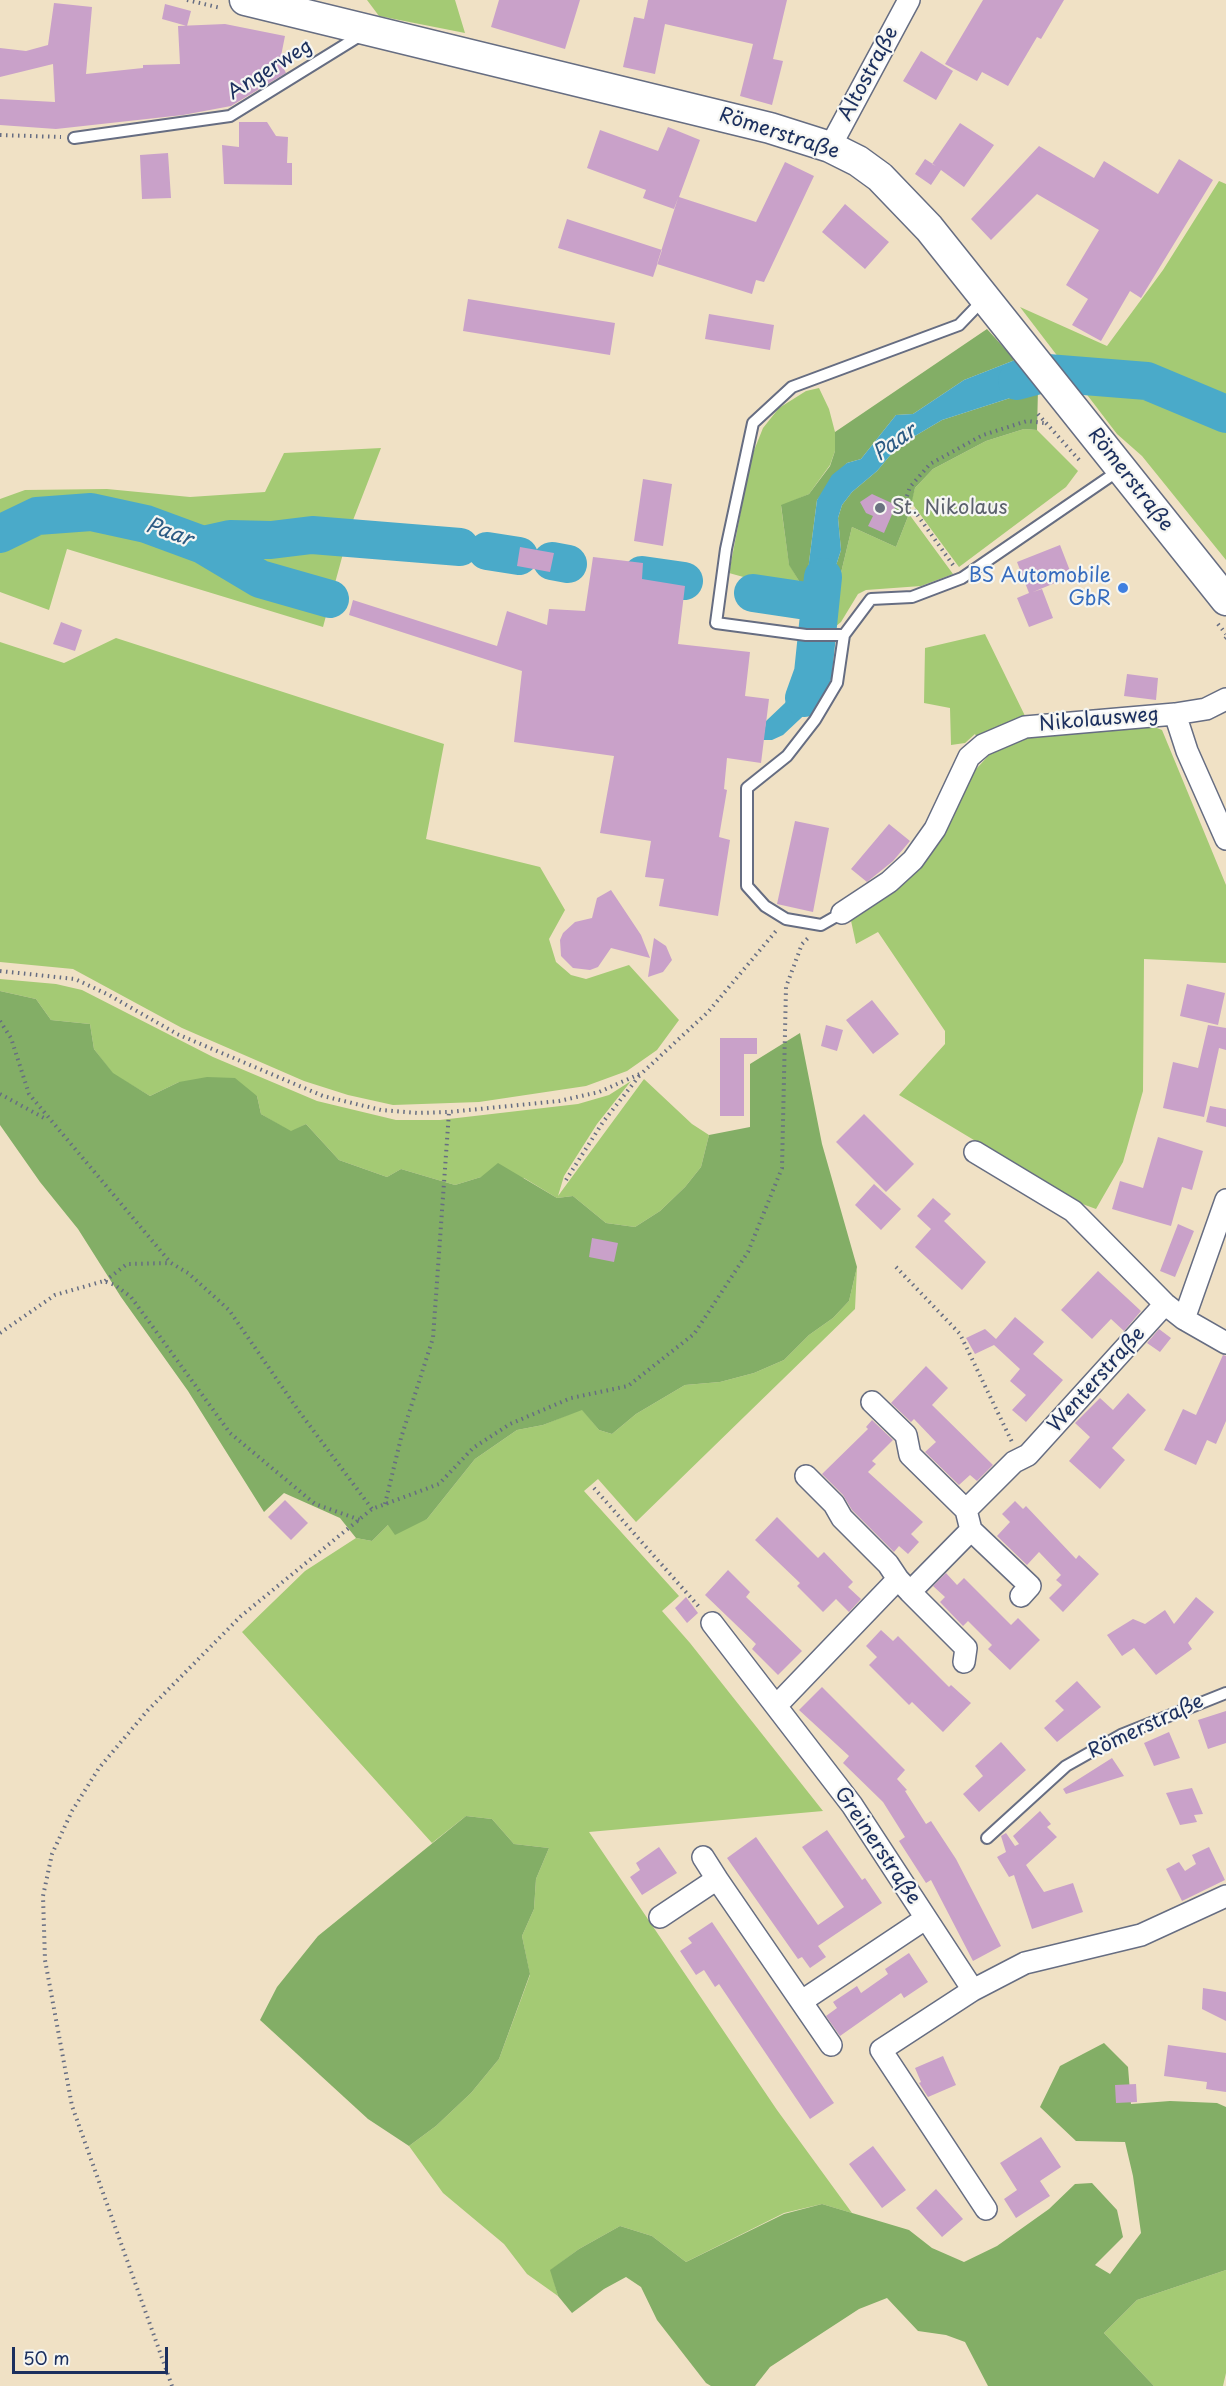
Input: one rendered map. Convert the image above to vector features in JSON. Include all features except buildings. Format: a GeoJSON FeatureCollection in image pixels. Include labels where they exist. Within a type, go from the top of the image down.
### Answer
{"type":"FeatureCollection","features":[{"type":"Feature","properties":{"kind":"main road","name":"Römerstraße"},"geometry":{"type":"LineString","coordinates":[[238,5],[372,29],[770,128],[830,147],[880,177],[929,228],[1226,600]]}},
{"type":"Feature","properties":{"kind":"street","name":"Altostraße"},"geometry":{"type":"LineString","coordinates":[[830,147],[909,0]]}},
{"type":"Feature","properties":{"kind":"street","name":"Nikolausweg"},"geometry":{"type":"LineString","coordinates":[[842,913],[889,882],[913,860],[935,829],[969,757],[983,745],[1025,727],[1175,714],[1206,709],[1226,699]]}},
{"type":"Feature","properties":{"kind":"street"},"geometry":{"type":"LineString","coordinates":[[1175,714],[1187,751],[1226,839]]}},
{"type":"Feature","properties":{"kind":"street"},"geometry":{"type":"LineString","coordinates":[[975,1152],[1073,1211],[1165,1304],[1184,1320],[1226,1343]]}},
{"type":"Feature","properties":{"kind":"street"},"geometry":{"type":"LineString","coordinates":[[1184,1320],[1226,1200]]}},
{"type":"Feature","properties":{"kind":"street","name":"Wenterstraße"},"geometry":{"type":"LineString","coordinates":[[1024,1457],[1165,1304]]}},
{"type":"Feature","properties":{"kind":"street"},"geometry":{"type":"LineString","coordinates":[[872,1402],[906,1435],[910,1455],[1031,1585]]}},
{"type":"Feature","properties":{"kind":"street"},"geometry":{"type":"LineString","coordinates":[[776,1706],[904,1586],[969,1520],[1014,1462],[1024,1457]]}},
{"type":"Feature","properties":{"kind":"street"},"geometry":{"type":"LineString","coordinates":[[806,1476],[834,1504],[842,1518],[888,1564],[904,1586],[966,1648],[964,1662]]}},
{"type":"Feature","properties":{"kind":"street","name":"Greinerstraße"},"geometry":{"type":"LineString","coordinates":[[712,1623],[852,1805],[973,1990]]}},
{"type":"Feature","properties":{"kind":"street"},"geometry":{"type":"LineString","coordinates":[[703,1857],[831,2045]]}},
{"type":"Feature","properties":{"kind":"street"},"geometry":{"type":"LineString","coordinates":[[660,1917],[717,1879]]}},
{"type":"Feature","properties":{"kind":"street"},"geometry":{"type":"LineString","coordinates":[[986,2209],[881,2050],[973,1990],[1025,1963],[1141,1935],[1226,1896]]}},
{"type":"Feature","properties":{"kind":"street"},"geometry":{"type":"LineString","coordinates":[[802,2001],[925,1919]]}},
{"type":"Feature","properties":{"kind":"lane","name":"Angerweg"},"geometry":{"type":"LineString","coordinates":[[74,138],[230,116],[372,29]]}},
{"type":"Feature","properties":{"kind":"lane"},"geometry":{"type":"LineString","coordinates":[[844,635],[828,637],[806,635],[717,623],[726,549],[753,423],[792,387],[959,325],[985,297]]}},
{"type":"Feature","properties":{"kind":"lane"},"geometry":{"type":"LineString","coordinates":[[842,913],[821,925],[786,919],[765,906],[747,886],[747,788],[787,756],[815,720],[837,683],[844,635],[871,599],[912,597],[962,578],[1121,469]]}},
{"type":"Feature","properties":{"kind":"lane","name":"Römerstraße"},"geometry":{"type":"LineString","coordinates":[[987,1838],[1066,1766],[1121,1735],[1226,1693]]}},
{"type":"Feature","properties":{"kind":"path"},"geometry":{"type":"LineString","coordinates":[[187,0],[238,5]]}},
{"type":"Feature","properties":{"kind":"path"},"geometry":{"type":"LineString","coordinates":[[0,135],[74,138]]}},
{"type":"Feature","properties":{"kind":"path"},"geometry":{"type":"LineString","coordinates":[[962,578],[906,499],[910,487],[930,464],[983,435],[1027,421],[1045,423]]}},
{"type":"Feature","properties":{"kind":"path"},"geometry":{"type":"LineString","coordinates":[[566,1180],[603,1122],[642,1073],[708,1012],[786,919]]}},
{"type":"Feature","properties":{"kind":"path"},"geometry":{"type":"LineString","coordinates":[[172,2386],[72,2106],[45,1960],[43,1896],[52,1854],[72,1811],[99,1768],[148,1710],[241,1616],[372,1509],[439,1484],[473,1448],[510,1424],[570,1398],[628,1386],[694,1334],[748,1252],[782,1168],[786,987],[802,944],[821,925]]}},
{"type":"Feature","properties":{"kind":"path"},"geometry":{"type":"LineString","coordinates":[[0,971],[75,979],[110,994],[177,1034],[323,1096],[381,1110],[417,1113],[449,1112],[559,1101],[599,1092],[642,1073]]}},
{"type":"Feature","properties":{"kind":"path"},"geometry":{"type":"LineString","coordinates":[[0,1021],[10,1038],[29,1094],[171,1263],[188,1273],[229,1310],[298,1410],[372,1509]]}},
{"type":"Feature","properties":{"kind":"path"},"geometry":{"type":"LineString","coordinates":[[0,1094],[50,1121]]}},
{"type":"Feature","properties":{"kind":"path"},"geometry":{"type":"LineString","coordinates":[[384,1504],[401,1438],[433,1338],[449,1112]]}},
{"type":"Feature","properties":{"kind":"path"},"geometry":{"type":"LineString","coordinates":[[0,1334],[55,1295],[104,1281],[127,1263],[171,1263]]}},
{"type":"Feature","properties":{"kind":"path"},"geometry":{"type":"LineString","coordinates":[[896,1268],[960,1334],[1024,1457]]}},
{"type":"Feature","properties":{"kind":"path"},"geometry":{"type":"LineString","coordinates":[[104,1281],[131,1297],[230,1433],[315,1504],[360,1520]]}},
{"type":"Feature","properties":{"kind":"path"},"geometry":{"type":"LineString","coordinates":[[594,1488],[712,1623]]}},
{"type":"Feature","properties":{"kind":"green space"},"geometry":{"type":"Polygon","coordinates":[[[367,0],[455,0],[465,33],[379,16],[367,0]]]}},
{"type":"Feature","properties":{"kind":"green space"},"geometry":{"type":"Polygon","coordinates":[[[1219,181],[1226,184],[1226,560],[1142,456],[1117,434],[1020,307],[1107,346],[1163,270],[1219,181]]]}},
{"type":"Feature","properties":{"kind":"green space"},"geometry":{"type":"Polygon","coordinates":[[[987,329],[1015,360],[964,380],[913,414],[896,415],[861,459],[847,463],[817,500],[807,595],[801,593],[799,581],[789,565],[781,505],[809,494],[830,466],[835,451],[835,432],[987,329]]]}},
{"type":"Feature","properties":{"kind":"green space"},"geometry":{"type":"Polygon","coordinates":[[[819,388],[829,409],[835,432],[835,451],[830,465],[809,494],[781,506],[789,564],[799,581],[801,593],[729,573],[751,458],[763,428],[779,408],[806,391],[819,388]]]}},
{"type":"Feature","properties":{"kind":"green space"},"geometry":{"type":"Polygon","coordinates":[[[1038,389],[1037,430],[1024,429],[986,441],[933,469],[915,488],[909,514],[896,547],[852,527],[840,577],[827,594],[841,550],[838,518],[842,505],[852,492],[877,471],[898,446],[942,420],[1038,389]]]}},
{"type":"Feature","properties":{"kind":"green space"},"geometry":{"type":"Polygon","coordinates":[[[1024,429],[1037,430],[1078,471],[1066,487],[959,567],[911,502],[915,488],[933,469],[986,441],[1024,429]]]}},
{"type":"Feature","properties":{"kind":"green space"},"geometry":{"type":"Polygon","coordinates":[[[381,448],[350,528],[323,627],[67,549],[49,610],[0,592],[0,499],[25,490],[107,489],[190,497],[265,492],[284,453],[381,448]]]}},
{"type":"Feature","properties":{"kind":"green space"},"geometry":{"type":"Polygon","coordinates":[[[909,514],[953,574],[921,586],[866,590],[858,594],[841,622],[835,627],[826,627],[827,594],[840,577],[852,527],[896,547],[909,514]]]}},
{"type":"Feature","properties":{"kind":"green space"},"geometry":{"type":"Polygon","coordinates":[[[985,634],[1027,720],[977,738],[975,734],[965,743],[951,745],[950,708],[924,703],[925,648],[985,634]]]}},
{"type":"Feature","properties":{"kind":"green space"},"geometry":{"type":"Polygon","coordinates":[[[116,638],[444,744],[426,839],[540,867],[565,910],[549,939],[556,962],[571,975],[586,979],[629,965],[679,1020],[657,1050],[627,1071],[586,1086],[479,1102],[393,1105],[348,1095],[304,1081],[182,1028],[73,969],[0,962],[0,642],[64,663],[116,638]]]}},
{"type":"Feature","properties":{"kind":"green space"},"geometry":{"type":"Polygon","coordinates":[[[1149,725],[1162,730],[1226,885],[1226,963],[1144,959],[1143,1091],[1123,1162],[1096,1209],[1077,1202],[899,1095],[945,1044],[945,1031],[878,932],[856,944],[850,916],[906,879],[964,782],[991,753],[1024,736],[1149,725]]]}},
{"type":"Feature","properties":{"kind":"green space"},"geometry":{"type":"Polygon","coordinates":[[[0,979],[56,984],[82,990],[213,1057],[317,1101],[396,1120],[440,1120],[578,1104],[609,1095],[631,1081],[597,1124],[564,1176],[558,1196],[644,1079],[692,1124],[709,1135],[701,1167],[685,1187],[660,1211],[635,1227],[606,1223],[573,1196],[557,1198],[524,1178],[481,1177],[455,1185],[401,1169],[387,1177],[339,1160],[306,1124],[291,1132],[261,1114],[257,1096],[179,1082],[150,1096],[113,1074],[94,1049],[90,1024],[51,1020],[36,999],[0,991],[0,979]]]}},
{"type":"Feature","properties":{"kind":"green space"},"geometry":{"type":"Polygon","coordinates":[[[0,991],[36,999],[51,1020],[90,1024],[94,1049],[113,1073],[150,1096],[179,1082],[207,1077],[235,1078],[257,1096],[261,1114],[291,1131],[306,1124],[339,1160],[387,1177],[401,1169],[455,1185],[481,1177],[498,1163],[557,1198],[573,1196],[606,1223],[635,1227],[660,1211],[685,1187],[701,1167],[709,1135],[750,1127],[750,1064],[800,1033],[822,1144],[857,1267],[849,1301],[833,1318],[809,1335],[784,1360],[754,1373],[720,1382],[685,1385],[636,1414],[612,1434],[599,1430],[582,1410],[543,1425],[517,1430],[475,1459],[427,1519],[395,1535],[388,1525],[372,1541],[356,1538],[340,1518],[284,1493],[264,1512],[188,1391],[121,1297],[78,1229],[40,1182],[0,1125],[0,991]]]}},
{"type":"Feature","properties":{"kind":"green space"},"geometry":{"type":"Polygon","coordinates":[[[857,1267],[855,1309],[636,1522],[598,1479],[584,1491],[679,1596],[662,1611],[823,1811],[589,1832],[777,2110],[852,2213],[822,2204],[784,2213],[686,2262],[652,2236],[620,2226],[579,2249],[551,2270],[558,2296],[527,2274],[504,2244],[443,2193],[409,2146],[436,2126],[471,2093],[499,2059],[530,1975],[522,1936],[534,1909],[536,1879],[549,1848],[514,1844],[492,1819],[466,1816],[432,1843],[242,1632],[305,1571],[356,1538],[372,1541],[388,1525],[427,1519],[475,1459],[517,1430],[543,1425],[582,1409],[599,1430],[612,1434],[636,1414],[685,1385],[720,1382],[754,1373],[784,1360],[809,1335],[833,1318],[849,1301],[857,1267]]]}},
{"type":"Feature","properties":{"kind":"green space"},"geometry":{"type":"Polygon","coordinates":[[[466,1816],[492,1819],[514,1844],[549,1848],[536,1879],[534,1909],[522,1936],[530,1974],[499,2059],[471,2093],[436,2126],[409,2146],[368,2119],[260,2020],[277,1987],[318,1936],[466,1816]]]}},
{"type":"Feature","properties":{"kind":"green space"},"geometry":{"type":"Polygon","coordinates":[[[1104,2043],[1128,2067],[1131,2104],[1170,2101],[1217,2103],[1226,2107],[1226,2270],[1137,2300],[1104,2333],[1154,2386],[988,2386],[965,2342],[946,2335],[918,2331],[887,2298],[859,2309],[770,2367],[755,2386],[711,2386],[706,2383],[657,2320],[641,2287],[626,2277],[604,2289],[572,2313],[558,2296],[550,2270],[579,2249],[620,2226],[652,2236],[686,2262],[784,2214],[822,2204],[909,2230],[932,2248],[964,2262],[997,2246],[1049,2209],[1075,2184],[1092,2183],[1117,2210],[1123,2237],[1095,2265],[1110,2274],[1141,2233],[1133,2176],[1125,2142],[1076,2141],[1040,2107],[1060,2066],[1104,2043]]]}},
{"type":"Feature","properties":{"kind":"green space"},"geometry":{"type":"Polygon","coordinates":[[[1226,2270],[1226,2373],[1223,2386],[1154,2386],[1104,2333],[1137,2300],[1226,2270]]]}},
{"type":"Feature","properties":{"kind":"water"},"geometry":{"type":"Polygon","coordinates":[[[1015,360],[1038,389],[942,420],[898,446],[877,471],[852,492],[842,505],[838,518],[841,550],[827,594],[826,627],[808,626],[809,562],[817,500],[832,475],[847,463],[861,459],[896,415],[913,414],[964,380],[1015,360]]]}},
{"type":"Feature","properties":{"kind":"water"},"geometry":{"type":"Polygon","coordinates":[[[808,649],[825,650],[822,694],[815,705],[783,735],[772,740],[763,740],[766,721],[785,703],[803,679],[808,649]]]}},
{"type":"Feature","properties":{"kind":"waterway","name":"Paar"},"geometry":{"type":"LineString","coordinates":[[1017,381],[1047,373],[1147,381],[1226,414]]}},
{"type":"Feature","properties":{"kind":"waterway","name":"Paar"},"geometry":{"type":"LineString","coordinates":[[0,534],[37,516],[91,512],[146,524],[203,545],[260,579],[330,599]]}},
{"type":"Feature","properties":{"kind":"waterway"},"geometry":{"type":"LineString","coordinates":[[203,545],[230,539],[271,540],[312,535],[460,547]]}},
{"type":"Feature","properties":{"kind":"waterway"},"geometry":{"type":"LineString","coordinates":[[487,551],[519,556]]}},
{"type":"Feature","properties":{"kind":"waterway"},"geometry":{"type":"LineString","coordinates":[[552,561],[568,564]]}},
{"type":"Feature","properties":{"kind":"waterway"},"geometry":{"type":"LineString","coordinates":[[642,575],[684,581]]}},
{"type":"Feature","properties":{"kind":"waterway","name":"Paar"},"geometry":{"type":"LineString","coordinates":[[804,698],[813,673],[823,577]]}},
{"type":"Feature","properties":{"kind":"waterway"},"geometry":{"type":"LineString","coordinates":[[753,593],[820,603]]}},
{"type":"Feature","properties":{"kind":"place","name":"St. Nikolaus"},"geometry":{"type":"Point","coordinates":[880,508]}},
{"type":"Feature","properties":{"kind":"place","name":"BS Automobile GbR"},"geometry":{"type":"Point","coordinates":[1123,588]}}]}
